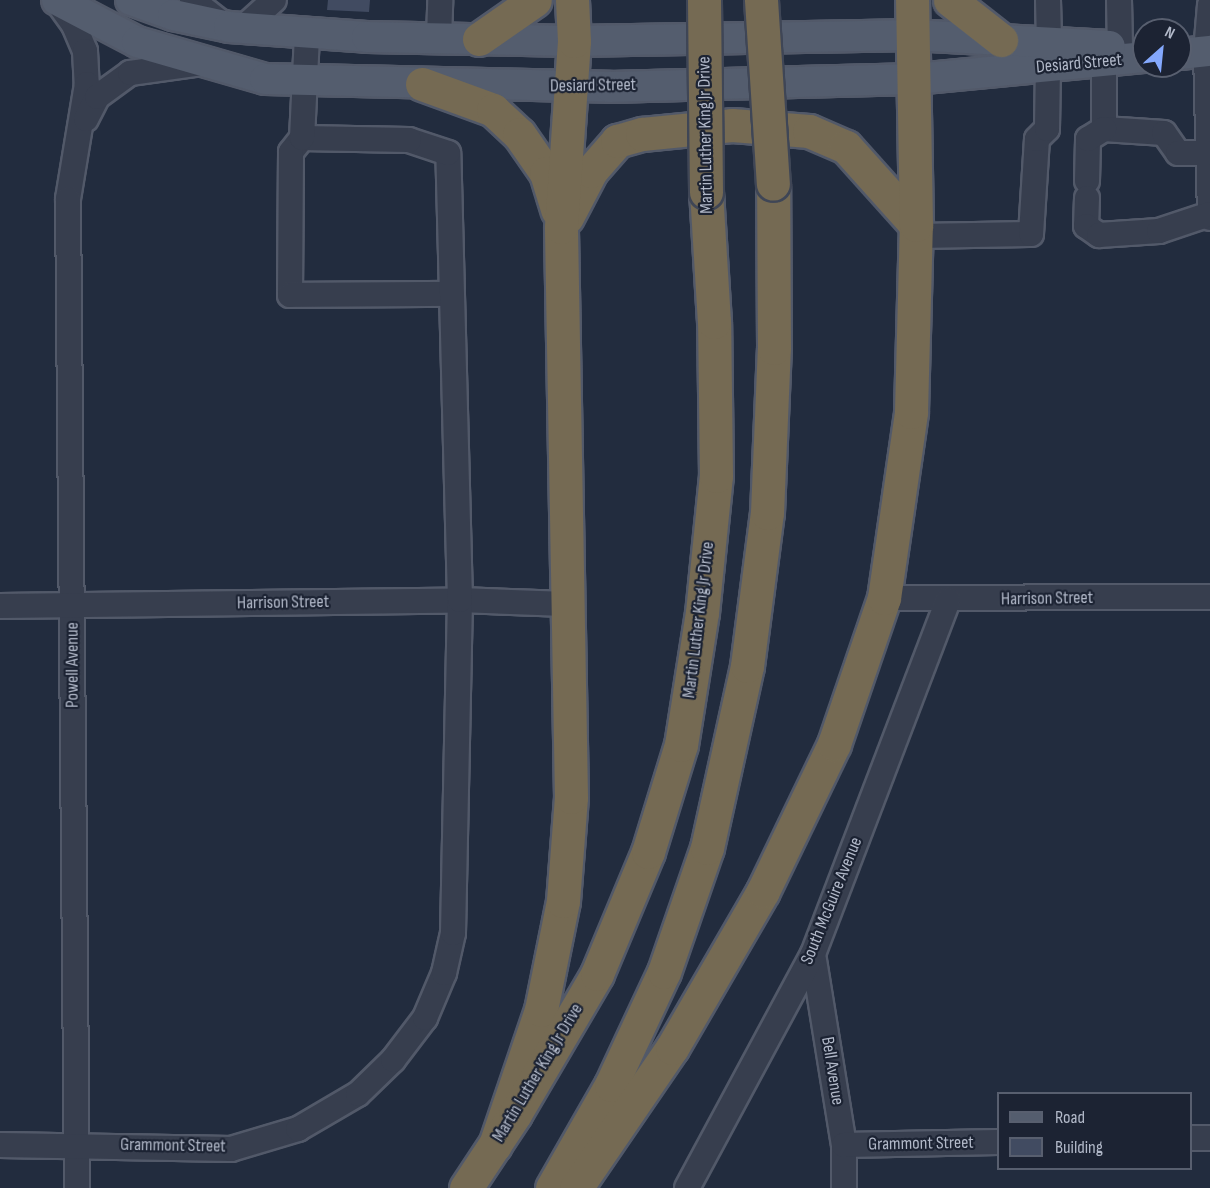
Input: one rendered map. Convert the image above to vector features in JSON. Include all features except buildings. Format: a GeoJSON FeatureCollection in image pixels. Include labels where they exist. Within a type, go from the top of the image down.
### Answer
{"type":"FeatureCollection","features":[{"type":"Feature","properties":{"kind":"highway"},"geometry":{"type":"LineString","coordinates":[[479,39],[535,0]]}},
{"type":"Feature","properties":{"kind":"highway"},"geometry":{"type":"LineString","coordinates":[[495,1145],[542,1010],[563,901],[571,797],[561,226],[574,40],[572,0]]}},
{"type":"Feature","properties":{"kind":"highway","name":"Martin Luther King Jr Drive"},"geometry":{"type":"LineString","coordinates":[[466,1188],[495,1145],[597,974],[648,852],[681,745],[702,613],[716,476],[714,322],[706,192],[704,0]]}},
{"type":"Feature","properties":{"kind":"highway"},"geometry":{"type":"LineString","coordinates":[[552,1188],[611,1085],[664,972],[707,848],[747,666],[767,513],[774,348],[773,184],[761,0]]}},
{"type":"Feature","properties":{"kind":"highway"},"geometry":{"type":"LineString","coordinates":[[576,1188],[597,1163],[672,1048],[763,891],[834,744],[884,598],[911,412],[916,230],[916,79],[912,0]]}},
{"type":"Feature","properties":{"kind":"highway"},"geometry":{"type":"LineString","coordinates":[[950,0],[1001,40]]}},
{"type":"Feature","properties":{"kind":"highway"},"geometry":{"type":"LineString","coordinates":[[422,84],[493,110],[519,134],[546,173],[561,226]]}},
{"type":"Feature","properties":{"kind":"highway"},"geometry":{"type":"LineString","coordinates":[[561,226],[591,171],[617,141],[642,134],[732,125],[809,131],[846,147],[916,230]]}},
{"type":"Feature","properties":{"kind":"main road","name":"Desiard Street"},"geometry":{"type":"LineString","coordinates":[[56,0],[137,42],[265,78],[305,80],[570,87],[916,79],[1049,54],[1128,53]]}},
{"type":"Feature","properties":{"kind":"main road","name":"Desiard Street"},"geometry":{"type":"LineString","coordinates":[[131,0],[173,15],[235,28],[307,34],[574,40],[912,35],[1001,40],[1049,54]]}},
{"type":"Feature","properties":{"kind":"street","name":"Powell Avenue"},"geometry":{"type":"LineString","coordinates":[[56,0],[74,25],[85,51],[87,84],[75,143],[68,199],[77,1188]]}},
{"type":"Feature","properties":{"kind":"street"},"geometry":{"type":"LineString","coordinates":[[192,0],[235,28],[274,0]]}},
{"type":"Feature","properties":{"kind":"street"},"geometry":{"type":"LineString","coordinates":[[439,38],[440,0]]}},
{"type":"Feature","properties":{"kind":"street"},"geometry":{"type":"LineString","coordinates":[[916,230],[1031,234],[1036,139],[1047,129],[1048,0]]}},
{"type":"Feature","properties":{"kind":"street"},"geometry":{"type":"LineString","coordinates":[[1104,129],[1128,53],[1119,0]]}},
{"type":"Feature","properties":{"kind":"street"},"geometry":{"type":"LineString","coordinates":[[1209,153],[1178,153],[1164,133],[1104,129],[1088,139],[1086,226],[1099,235],[1159,231],[1210,216],[1209,153],[1194,52],[1210,5]]}},
{"type":"Feature","properties":{"kind":"street"},"geometry":{"type":"LineString","coordinates":[[307,34],[302,138],[291,152],[290,295],[452,294]]}},
{"type":"Feature","properties":{"kind":"street","name":"Powell Avenue"},"geometry":{"type":"LineString","coordinates":[[75,143],[96,98],[130,74],[208,62]]}},
{"type":"Feature","properties":{"kind":"street"},"geometry":{"type":"LineString","coordinates":[[302,138],[409,140],[448,153],[460,600]]}},
{"type":"Feature","properties":{"kind":"street","name":"Harrison Street"},"geometry":{"type":"LineString","coordinates":[[884,598],[948,600],[1210,597]]}},
{"type":"Feature","properties":{"kind":"street","name":"Harrison Street"},"geometry":{"type":"LineString","coordinates":[[0,606],[460,600],[566,604]]}},
{"type":"Feature","properties":{"kind":"street","name":"Grammont Street"},"geometry":{"type":"LineString","coordinates":[[0,1145],[76,1143],[231,1149],[298,1129],[358,1094],[393,1060],[424,1018],[444,973],[453,933],[460,600]]}},
{"type":"Feature","properties":{"kind":"street","name":"South McGuire Avenue"},"geometry":{"type":"LineString","coordinates":[[687,1188],[813,954],[948,600]]}},
{"type":"Feature","properties":{"kind":"street","name":"Bell Avenue"},"geometry":{"type":"LineString","coordinates":[[813,954],[843,1145],[844,1188]]}},
{"type":"Feature","properties":{"kind":"street"},"geometry":{"type":"LineString","coordinates":[[1192,1138],[1210,1138]]}},
{"type":"Feature","properties":{"kind":"street","name":"Grammont Street"},"geometry":{"type":"LineString","coordinates":[[843,1145],[997,1142]]}}]}
